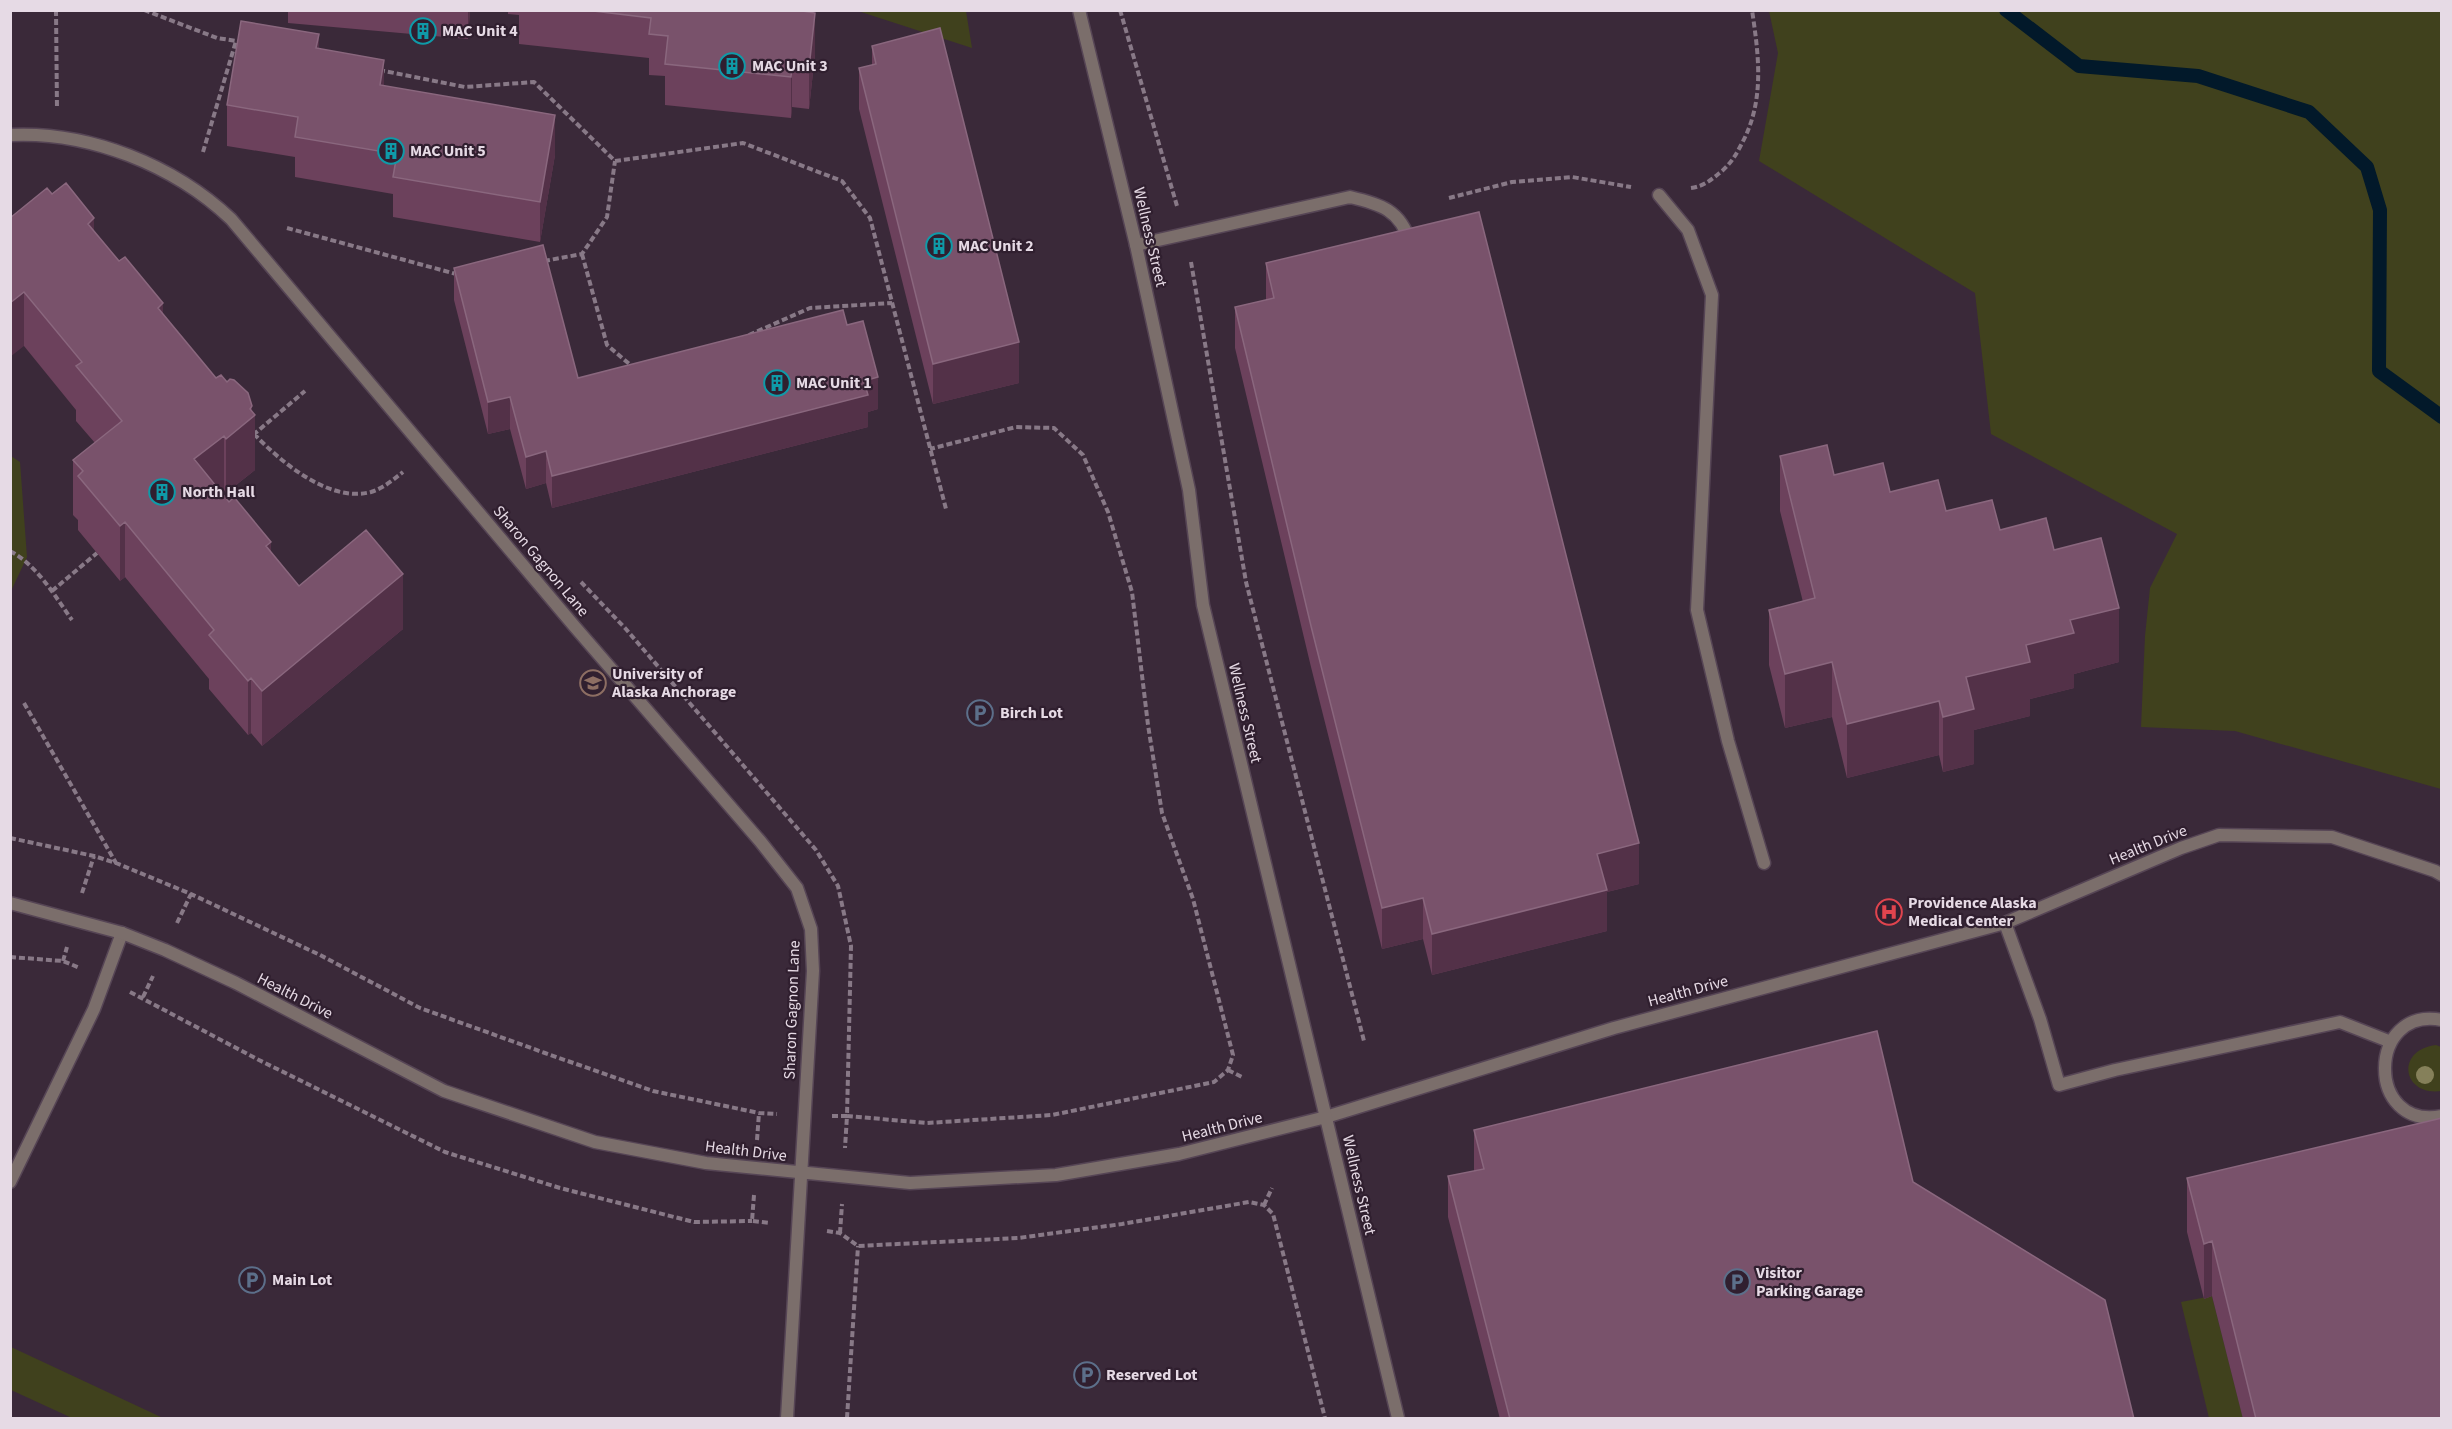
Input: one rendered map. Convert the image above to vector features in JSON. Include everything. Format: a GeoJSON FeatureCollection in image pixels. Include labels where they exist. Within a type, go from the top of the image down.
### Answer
{"type":"FeatureCollection","features":[{"type":"Feature","properties":{"kind":"street","name":"Wellness Street"},"geometry":{"type":"LineString","coordinates":[[1079,10],[1136,245],[1189,490],[1203,605],[1398,1419]]}},
{"type":"Feature","properties":{"kind":"street","name":"Sharon Gagnon Lane"},"geometry":{"type":"LineString","coordinates":[[10,135],[57,137],[114,151],[175,177],[208,198],[231,219],[567,618],[760,841],[796,888],[811,929],[813,971],[787,1419]]}},
{"type":"Feature","properties":{"kind":"street"},"geometry":{"type":"LineString","coordinates":[[1659,195],[1688,230],[1712,295],[1697,610],[1728,741],[1764,864]]}},
{"type":"Feature","properties":{"kind":"street"},"geometry":{"type":"LineString","coordinates":[[1136,245],[1350,197],[1381,204],[1397,218],[1407,232],[1414,258]]}},
{"type":"Feature","properties":{"kind":"street","name":"Health Drive"},"geometry":{"type":"LineString","coordinates":[[10,903],[122,933],[236,983],[444,1091],[595,1142],[706,1164],[910,1183],[1056,1175],[1179,1154],[1326,1117],[1614,1028],[2005,923],[2181,848],[2219,835],[2332,837],[2442,875]]}},
{"type":"Feature","properties":{"kind":"street"},"geometry":{"type":"LineString","coordinates":[[2005,923],[2040,1019],[2059,1085],[2115,1070],[2340,1022],[2391,1042]]}},
{"type":"Feature","properties":{"kind":"street"},"geometry":{"type":"LineString","coordinates":[[10,1182],[94,1009],[122,933]]}},
{"type":"Feature","properties":{"kind":"street"},"geometry":{"type":"LineString","coordinates":[[2442,1020],[2417,1022],[2402,1029],[2391,1042],[2385,1056],[2383,1071],[2386,1086],[2394,1100],[2420,1116],[2442,1116]]}},
{"type":"Feature","properties":{"kind":"path"},"geometry":{"type":"LineString","coordinates":[[56,10],[57,137]]}},
{"type":"Feature","properties":{"kind":"path"},"geometry":{"type":"LineString","coordinates":[[144,10],[217,38],[247,43]]}},
{"type":"Feature","properties":{"kind":"path"},"geometry":{"type":"LineString","coordinates":[[1120,10],[1174,193]]}},
{"type":"Feature","properties":{"kind":"path"},"geometry":{"type":"LineString","coordinates":[[1449,198],[1512,182],[1572,177],[1637,188],[1659,195],[1704,186],[1731,163],[1750,129],[1758,97],[1760,64],[1752,10]]}},
{"type":"Feature","properties":{"kind":"path"},"geometry":{"type":"LineString","coordinates":[[203,152],[236,41]]}},
{"type":"Feature","properties":{"kind":"path"},"geometry":{"type":"LineString","coordinates":[[373,69],[465,87],[534,82],[615,161]]}},
{"type":"Feature","properties":{"kind":"path"},"geometry":{"type":"LineString","coordinates":[[615,161],[743,143],[842,181],[870,218],[946,509]]}},
{"type":"Feature","properties":{"kind":"path"},"geometry":{"type":"LineString","coordinates":[[536,263],[582,254],[607,217],[615,161]]}},
{"type":"Feature","properties":{"kind":"path"},"geometry":{"type":"LineString","coordinates":[[287,228],[456,274],[467,273]]}},
{"type":"Feature","properties":{"kind":"path"},"geometry":{"type":"LineString","coordinates":[[582,254],[607,345],[636,369]]}},
{"type":"Feature","properties":{"kind":"path"},"geometry":{"type":"LineString","coordinates":[[1196,282],[1246,582],[1364,1041]]}},
{"type":"Feature","properties":{"kind":"path"},"geometry":{"type":"LineString","coordinates":[[747,335],[810,308],[892,303]]}},
{"type":"Feature","properties":{"kind":"path"},"geometry":{"type":"LineString","coordinates":[[249,438],[305,391]]}},
{"type":"Feature","properties":{"kind":"path"},"geometry":{"type":"LineString","coordinates":[[581,582],[625,628],[816,850],[838,886],[851,946],[847,1116],[927,1122],[1052,1115],[1214,1082],[1228,1070],[1233,1054],[1193,899],[1162,813],[1148,725],[1132,592],[1108,512],[1083,455],[1054,428],[1016,427],[930,449]]}},
{"type":"Feature","properties":{"kind":"path"},"geometry":{"type":"LineString","coordinates":[[254,434],[291,467],[319,484],[338,490],[356,493],[370,492],[383,487],[403,472]]}},
{"type":"Feature","properties":{"kind":"path"},"geometry":{"type":"LineString","coordinates":[[10,551],[26,561],[52,591],[72,620]]}},
{"type":"Feature","properties":{"kind":"path"},"geometry":{"type":"LineString","coordinates":[[52,591],[97,554]]}},
{"type":"Feature","properties":{"kind":"path"},"geometry":{"type":"LineString","coordinates":[[24,703],[116,863]]}},
{"type":"Feature","properties":{"kind":"path"},"geometry":{"type":"LineString","coordinates":[[10,838],[94,855],[191,894],[320,955],[420,1008],[653,1091],[759,1113]]}},
{"type":"Feature","properties":{"kind":"path"},"geometry":{"type":"LineString","coordinates":[[84,884],[94,855]]}},
{"type":"Feature","properties":{"kind":"path"},"geometry":{"type":"LineString","coordinates":[[181,915],[191,894]]}},
{"type":"Feature","properties":{"kind":"path"},"geometry":{"type":"LineString","coordinates":[[10,957],[63,961]]}},
{"type":"Feature","properties":{"kind":"path"},"geometry":{"type":"LineString","coordinates":[[143,997],[259,1060],[446,1152],[560,1188],[694,1222],[752,1221]]}},
{"type":"Feature","properties":{"kind":"path"},"geometry":{"type":"LineString","coordinates":[[1228,1070],[1244,1078]]}},
{"type":"Feature","properties":{"kind":"path"},"geometry":{"type":"LineString","coordinates":[[1264,1205],[1272,1188]]}},
{"type":"Feature","properties":{"kind":"path"},"geometry":{"type":"LineString","coordinates":[[840,1233],[858,1246],[1018,1238],[1122,1224],[1249,1202],[1264,1205],[1273,1215],[1325,1419]]}},
{"type":"Feature","properties":{"kind":"path"},"geometry":{"type":"LineString","coordinates":[[847,1419],[858,1246]]}},
{"type":"Feature","properties":{"kind":"shaded area"},"geometry":{"type":"Polygon","coordinates":[[[858,11],[966,11],[972,48],[858,11]]]}},
{"type":"Feature","properties":{"kind":"shaded area"},"geometry":{"type":"Polygon","coordinates":[[[1769,11],[2441,11],[2441,789],[2235,731],[2141,727],[2145,636],[2150,588],[2177,534],[1991,434],[1975,293],[1759,161],[1778,53],[1769,11]]]}},
{"type":"Feature","properties":{"kind":"shaded area"},"geometry":{"type":"Polygon","coordinates":[[[11,456],[20,462],[27,557],[11,591],[11,456]]]}},
{"type":"Feature","properties":{"kind":"shaded area"},"geometry":{"type":"Polygon","coordinates":[[[2436,1045],[2441,1047],[2441,1091],[2428,1091],[2418,1087],[2411,1080],[2408,1072],[2409,1063],[2414,1055],[2423,1049],[2436,1045]]]}},
{"type":"Feature","properties":{"kind":"shaded area"},"geometry":{"type":"Polygon","coordinates":[[[2212,1296],[2243,1418],[2209,1418],[2181,1302],[2212,1296]]]}},
{"type":"Feature","properties":{"kind":"shaded area"},"geometry":{"type":"Polygon","coordinates":[[[11,1347],[163,1418],[72,1418],[11,1390],[11,1347]]]}},
{"type":"Feature","properties":{"kind":"building"},"geometry":{"type":"Polygon","coordinates":[[[585,10],[803,10],[815,13],[809,68],[792,67],[791,77],[665,64],[668,36],[649,34],[651,18],[585,10]]]}},
{"type":"Feature","properties":{"kind":"building"},"geometry":{"type":"Polygon","coordinates":[[[241,21],[319,34],[316,48],[384,60],[380,85],[555,115],[540,202],[393,177],[397,154],[295,137],[298,117],[227,105],[241,21]]]}},
{"type":"Feature","properties":{"kind":"building","name":"MAC Unit 2"},"geometry":{"type":"Polygon","coordinates":[[[940,28],[1019,342],[933,364],[859,68],[876,64],[872,46],[940,28]]]}},
{"type":"Feature","properties":{"kind":"building","name":"North Hall"},"geometry":{"type":"Polygon","coordinates":[[[66,183],[94,218],[88,224],[119,261],[125,257],[163,303],[158,308],[216,378],[221,375],[227,382],[230,379],[234,380],[248,393],[252,406],[250,409],[255,415],[226,439],[224,436],[194,459],[229,502],[234,497],[271,542],[266,546],[299,586],[366,530],[403,574],[262,691],[251,678],[248,681],[209,635],[214,630],[125,522],[120,526],[78,476],[83,471],[73,460],[122,421],[76,366],[82,362],[24,292],[10,303],[10,218],[47,188],[52,194],[66,183]]]}},
{"type":"Feature","properties":{"kind":"building"},"geometry":{"type":"Polygon","coordinates":[[[1479,212],[1639,843],[1597,854],[1607,890],[1432,934],[1423,898],[1382,908],[1311,626],[1235,307],[1274,298],[1266,263],[1479,212]]]}},
{"type":"Feature","properties":{"kind":"building","name":"MAC Unit 1"},"geometry":{"type":"Polygon","coordinates":[[[543,245],[578,378],[843,310],[847,325],[863,321],[878,377],[864,381],[868,395],[552,476],[546,451],[526,457],[510,397],[488,402],[454,268],[543,245]]]}},
{"type":"Feature","properties":{"kind":"building"},"geometry":{"type":"Polygon","coordinates":[[[1827,445],[1834,475],[1883,463],[1890,492],[1938,480],[1946,511],[1992,500],[2000,530],[2046,518],[2054,550],[2101,538],[2119,608],[2070,620],[2074,633],[2026,645],[2030,662],[1966,677],[1974,709],[1943,717],[1939,701],[1847,724],[1832,662],[1785,674],[1769,610],[1815,598],[1780,456],[1827,445]]]}},
{"type":"Feature","properties":{"kind":"building","name":"Visitor Parking Garage"},"geometry":{"type":"Polygon","coordinates":[[[1877,1031],[1913,1182],[2105,1300],[2134,1419],[1510,1419],[1448,1176],[1484,1169],[1474,1130],[1877,1031]]]}},
{"type":"Feature","properties":{"kind":"building"},"geometry":{"type":"Polygon","coordinates":[[[2442,1118],[2442,1419],[2256,1419],[2212,1241],[2204,1244],[2187,1178],[2442,1118]]]}},
{"type":"Feature","properties":{"kind":"waterway"},"geometry":{"type":"LineString","coordinates":[[2006,10],[2079,66],[2198,76],[2309,112],[2367,167],[2380,210],[2379,371],[2442,417]]}},
{"type":"Feature","properties":{"kind":"place","name":"MAC Unit 4"},"geometry":{"type":"Point","coordinates":[423,31]}},
{"type":"Feature","properties":{"kind":"place","name":"MAC Unit 3"},"geometry":{"type":"Point","coordinates":[732,66]}},
{"type":"Feature","properties":{"kind":"place","name":"MAC Unit 5"},"geometry":{"type":"Point","coordinates":[391,151]}},
{"type":"Feature","properties":{"kind":"place","name":"MAC Unit 2"},"geometry":{"type":"Point","coordinates":[939,246]}},
{"type":"Feature","properties":{"kind":"place","name":"MAC Unit 1"},"geometry":{"type":"Point","coordinates":[777,383]}},
{"type":"Feature","properties":{"kind":"place","name":"North Hall"},"geometry":{"type":"Point","coordinates":[162,492]}},
{"type":"Feature","properties":{"kind":"place","name":"University of Alaska Anchorage"},"geometry":{"type":"Point","coordinates":[593,683]}},
{"type":"Feature","properties":{"kind":"place","name":"Birch Lot"},"geometry":{"type":"Point","coordinates":[980,713]}},
{"type":"Feature","properties":{"kind":"place","name":"Providence Alaska Medical Center"},"geometry":{"type":"Point","coordinates":[1889,912]}},
{"type":"Feature","properties":{"kind":"place","name":"Main Lot"},"geometry":{"type":"Point","coordinates":[252,1280]}},
{"type":"Feature","properties":{"kind":"place","name":"Visitor Parking Garage"},"geometry":{"type":"Point","coordinates":[1737,1282]}},
{"type":"Feature","properties":{"kind":"place","name":"Reserved Lot"},"geometry":{"type":"Point","coordinates":[1087,1375]}}]}
